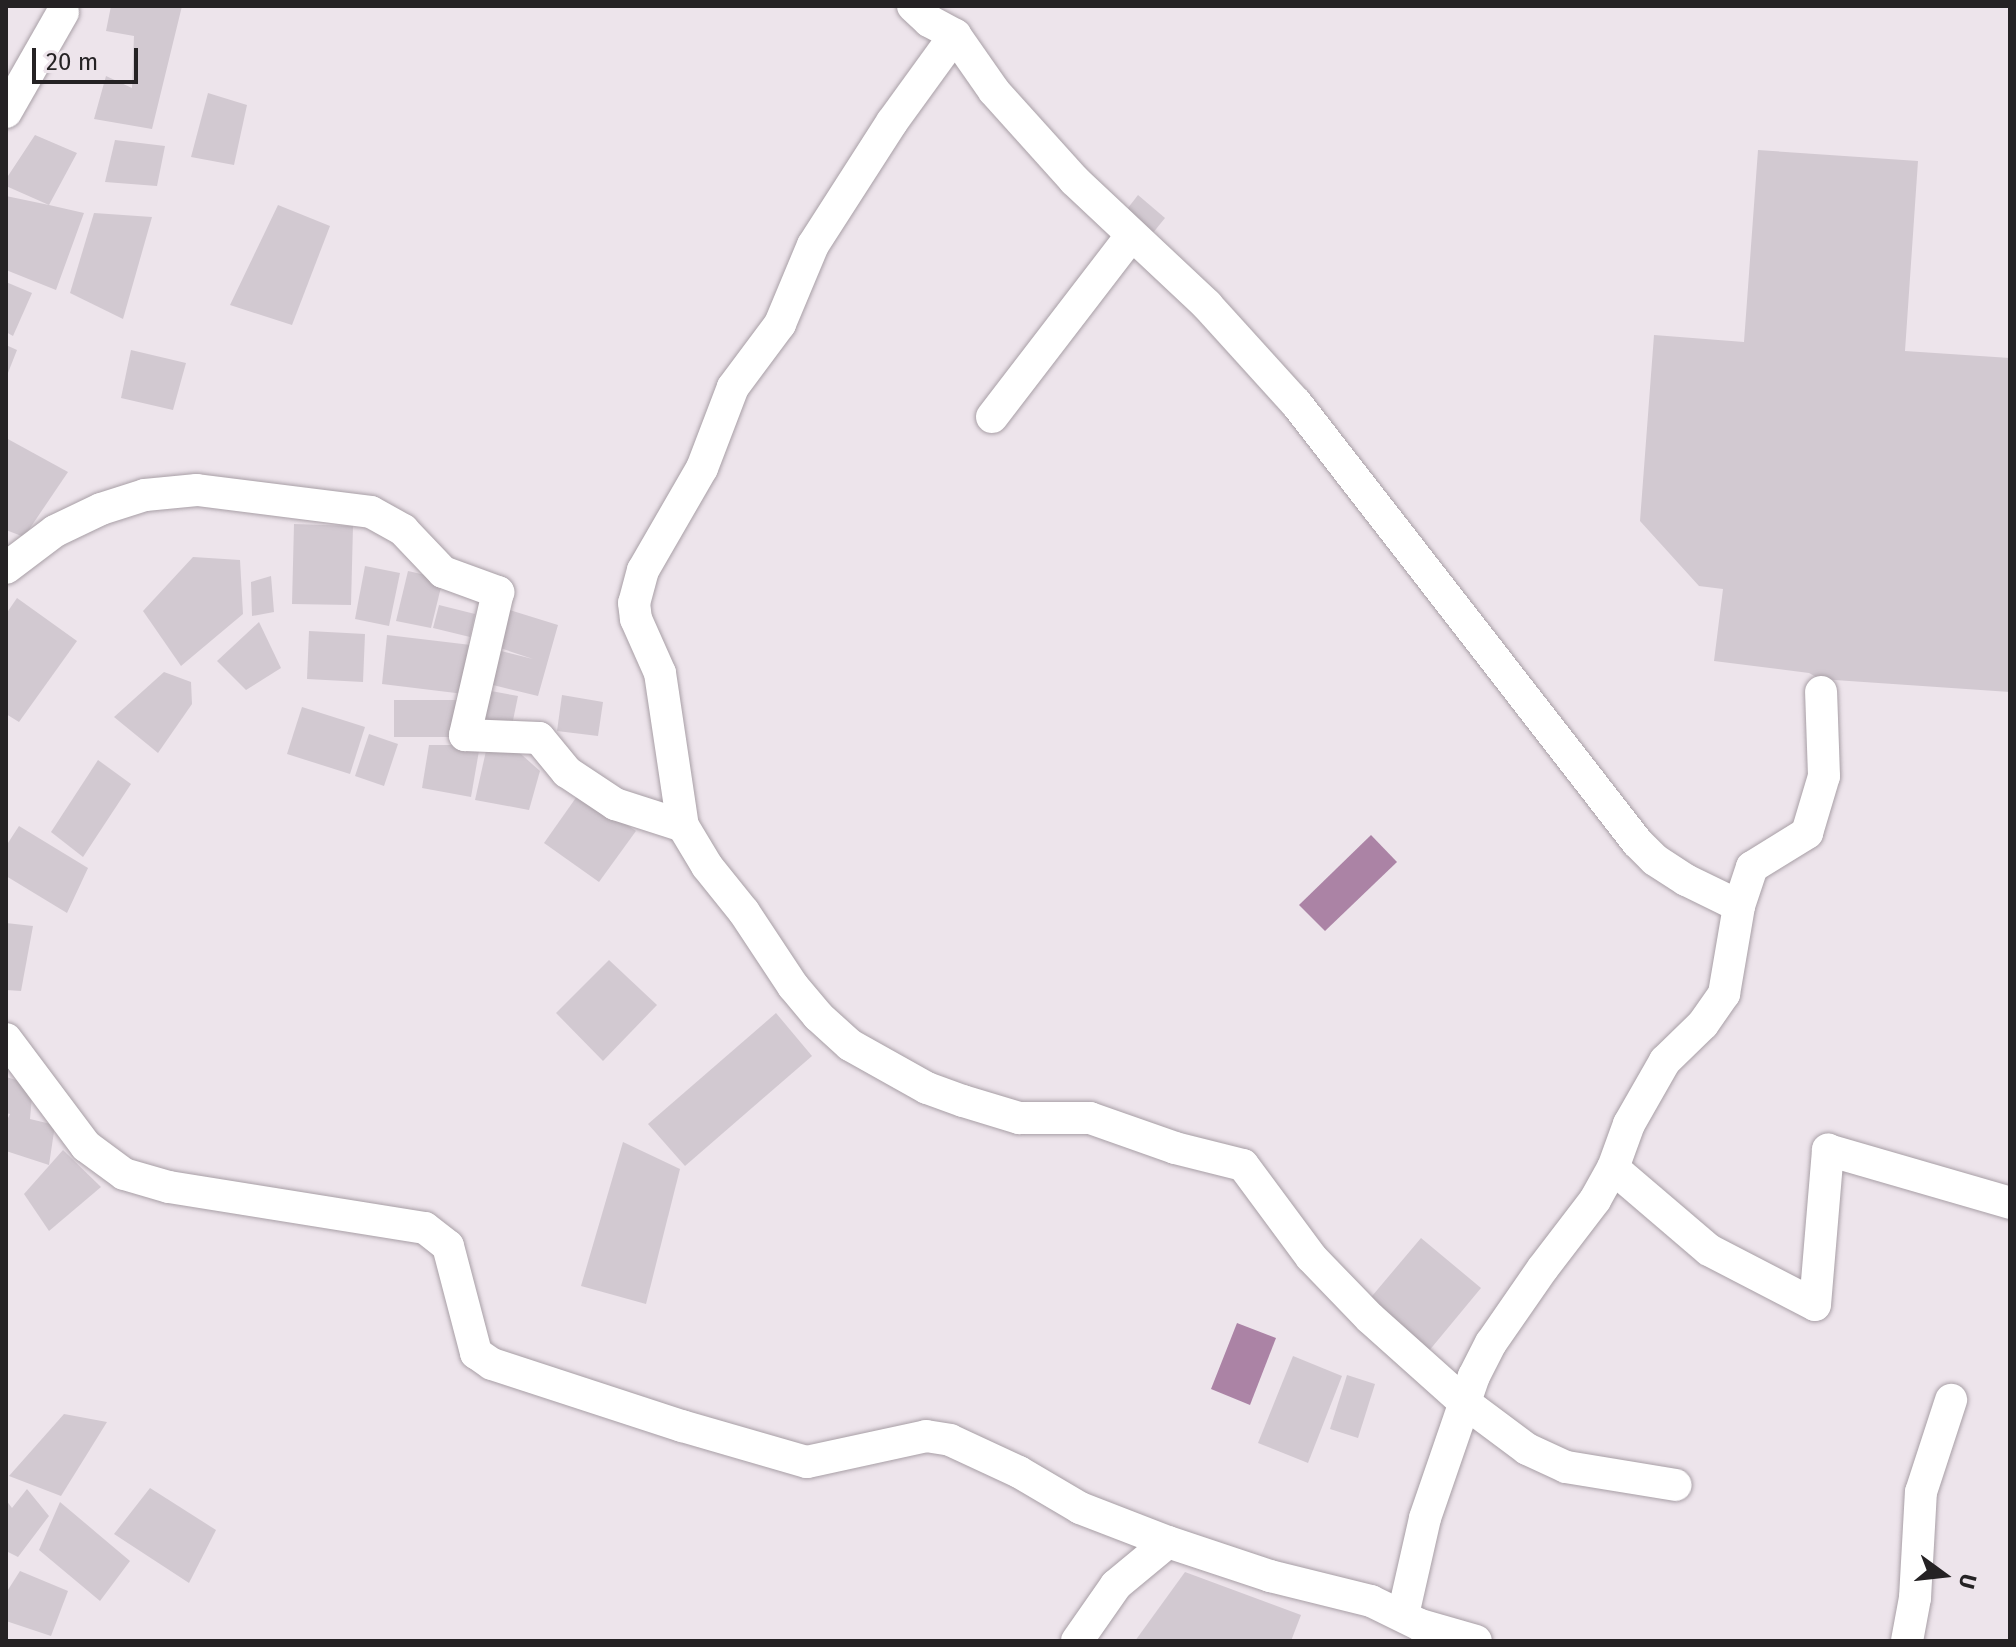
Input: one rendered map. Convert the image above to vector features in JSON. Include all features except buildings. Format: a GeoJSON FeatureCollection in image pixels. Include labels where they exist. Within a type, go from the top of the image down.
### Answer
{"type":"FeatureCollection","features":[{"type":"Feature","properties":{"kind":"street"},"geometry":{"type":"LineString","coordinates":[[913,6],[929,21],[955,35],[994,91],[1074,180],[1228,326],[1296,403],[1637,842],[1655,860],[1686,880],[1739,906]]}},
{"type":"Feature","properties":{"kind":"street"},"geometry":{"type":"LineString","coordinates":[[6,112],[63,12]]}},
{"type":"Feature","properties":{"kind":"street"},"geometry":{"type":"LineString","coordinates":[[955,35],[892,122],[813,245],[780,324],[733,387],[702,468],[643,570],[634,603],[636,619],[660,673],[683,826],[707,866],[744,912],[793,986],[850,1045],[927,1088],[963,1101],[1019,1118],[1105,1121],[1175,1148],[1243,1165],[1293,1236],[1331,1279],[1464,1402],[1527,1449],[1566,1467],[1676,1485]]}},
{"type":"Feature","properties":{"kind":"street"},"geometry":{"type":"LineString","coordinates":[[992,417],[1131,236]]}},
{"type":"Feature","properties":{"kind":"street"},"geometry":{"type":"LineString","coordinates":[[6,568],[55,531],[101,509],[145,495],[197,490],[371,512],[403,530],[443,572],[498,592],[465,735],[539,738],[567,772],[615,804],[683,826]]}},
{"type":"Feature","properties":{"kind":"street"},"geometry":{"type":"LineString","coordinates":[[1403,1615],[1425,1518],[1464,1402],[1491,1343],[1543,1268],[1571,1234],[1613,1168],[1629,1124],[1665,1061],[1703,1024],[1724,994],[1739,906],[1752,867],[1807,833],[1824,776],[1821,692]]}},
{"type":"Feature","properties":{"kind":"street"},"geometry":{"type":"LineString","coordinates":[[6,1039],[86,1146],[124,1174],[169,1187],[425,1228],[448,1246],[476,1353],[492,1364],[611,1404],[807,1462],[926,1436],[950,1440],[1019,1472],[1080,1508],[1168,1542],[1270,1576],[1371,1601],[1420,1625],[1476,1641]]}},
{"type":"Feature","properties":{"kind":"street"},"geometry":{"type":"LineString","coordinates":[[1613,1168],[1709,1250],[1815,1305],[1828,1150],[2010,1203]]}},
{"type":"Feature","properties":{"kind":"street"},"geometry":{"type":"LineString","coordinates":[[1907,1641],[1915,1598],[1921,1492],[1951,1400]]}},
{"type":"Feature","properties":{"kind":"street"},"geometry":{"type":"LineString","coordinates":[[1077,1641],[1116,1585],[1168,1542]]}},
{"type":"Feature","properties":{"kind":"shaded area"},"geometry":{"type":"Polygon","coordinates":[[[1371,835],[1397,862],[1325,931],[1299,905],[1371,835]]]}},
{"type":"Feature","properties":{"kind":"shaded area"},"geometry":{"type":"Polygon","coordinates":[[[1237,1323],[1276,1338],[1250,1405],[1211,1389],[1237,1323]]]}}]}
